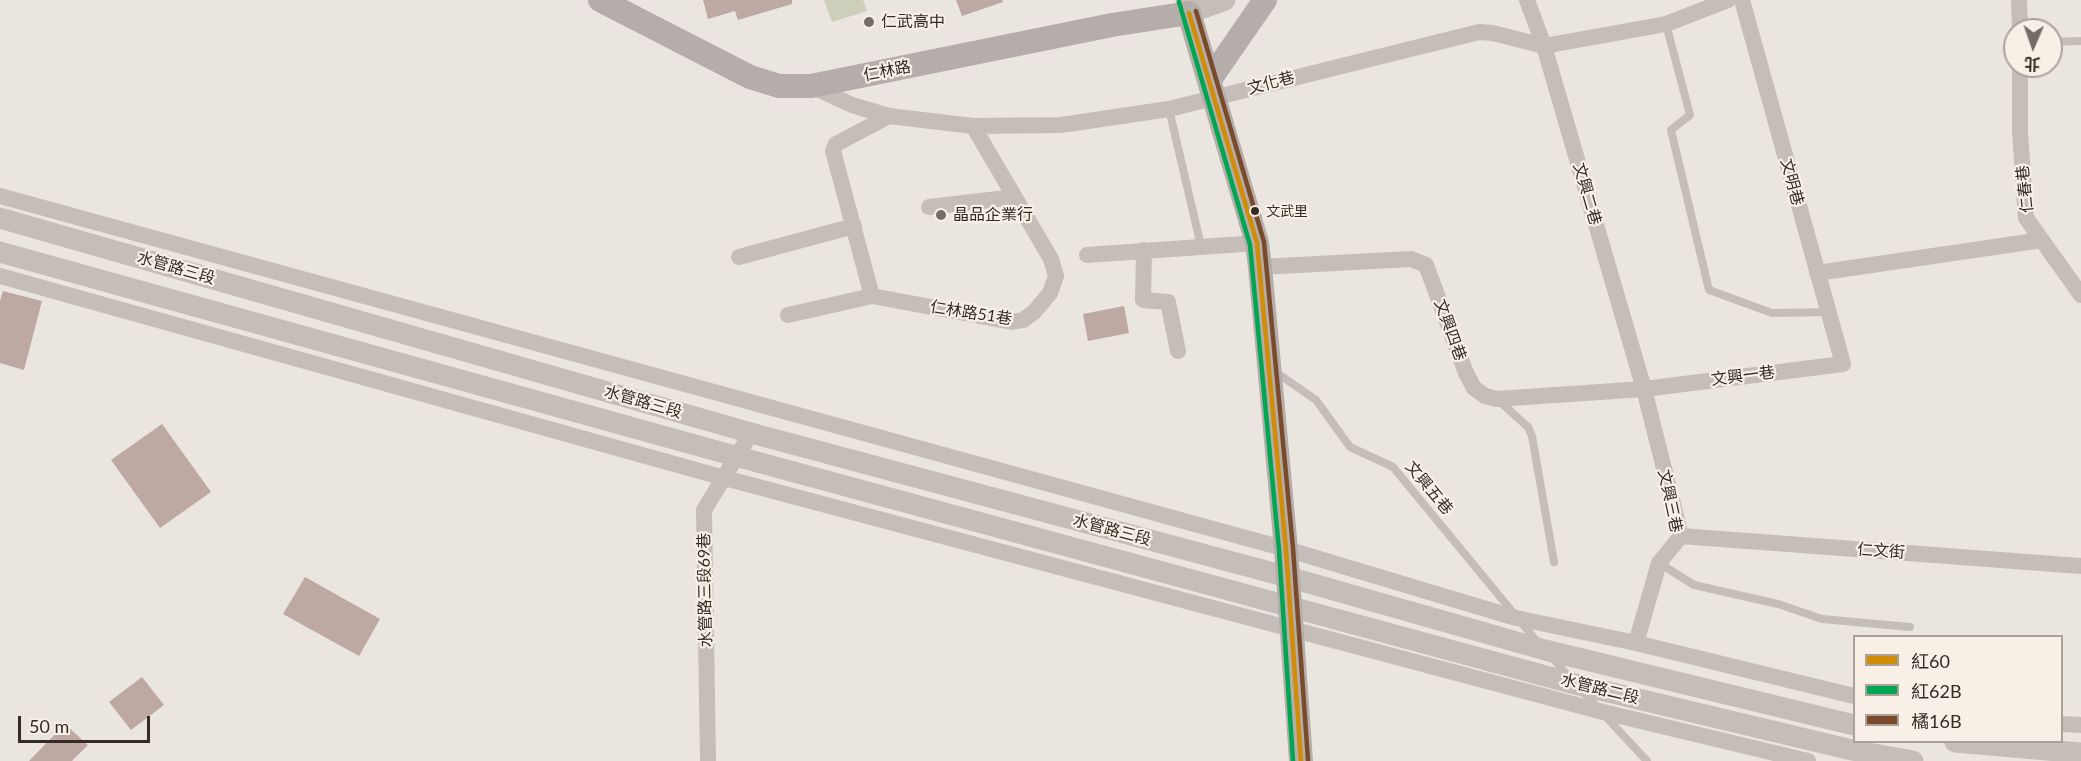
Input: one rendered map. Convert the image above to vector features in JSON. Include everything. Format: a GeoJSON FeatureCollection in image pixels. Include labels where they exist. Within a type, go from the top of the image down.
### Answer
{"type":"FeatureCollection","features":[{"type":"Feature","properties":{"kind":"main road","name":"仁林路"},"geometry":{"type":"LineString","coordinates":[[600,0],[750,77],[779,86],[811,86],[1112,25],[1188,6]]}},
{"type":"Feature","properties":{"kind":"main road"},"geometry":{"type":"LineString","coordinates":[[1212,90],[1265,0]]}},
{"type":"Feature","properties":{"kind":"main road"},"geometry":{"type":"LineString","coordinates":[[1188,6],[1257,243],[1271,369],[1286,549],[1300,761]]}},
{"type":"Feature","properties":{"kind":"street"},"geometry":{"type":"LineString","coordinates":[[1188,6],[1225,0]]}},
{"type":"Feature","properties":{"kind":"street","name":"文興二巷"},"geometry":{"type":"LineString","coordinates":[[1527,0],[1544,46],[1644,389]]}},
{"type":"Feature","properties":{"kind":"street","name":"文化巷"},"geometry":{"type":"LineString","coordinates":[[811,86],[852,105],[889,116],[974,126],[1060,125],[1169,109],[1212,90],[1479,32],[1544,46],[1666,24],[1728,0]]}},
{"type":"Feature","properties":{"kind":"street","name":"文明巷"},"geometry":{"type":"LineString","coordinates":[[1742,0],[1843,364]]}},
{"type":"Feature","properties":{"kind":"street"},"geometry":{"type":"LineString","coordinates":[[2019,0],[2020,18]]}},
{"type":"Feature","properties":{"kind":"street","name":"仁春巷"},"geometry":{"type":"LineString","coordinates":[[2020,78],[2020,132],[2026,218],[2081,295]]}},
{"type":"Feature","properties":{"kind":"street"},"geometry":{"type":"LineString","coordinates":[[872,296],[833,151],[836,144],[889,116]]}},
{"type":"Feature","properties":{"kind":"street","name":"仁林路51巷"},"geometry":{"type":"LineString","coordinates":[[788,315],[872,296],[1012,322],[1023,320],[1034,312],[1050,293],[1056,276],[1051,260],[974,126]]}},
{"type":"Feature","properties":{"kind":"street","name":"水管路三段"},"geometry":{"type":"LineString","coordinates":[[0,196],[1286,549]]}},
{"type":"Feature","properties":{"kind":"street"},"geometry":{"type":"LineString","coordinates":[[929,207],[1014,197]]}},
{"type":"Feature","properties":{"kind":"street","name":"水管路三段"},"geometry":{"type":"LineString","coordinates":[[0,218],[751,433],[1288,577]]}},
{"type":"Feature","properties":{"kind":"street"},"geometry":{"type":"LineString","coordinates":[[739,257],[854,226]]}},
{"type":"Feature","properties":{"kind":"street"},"geometry":{"type":"LineString","coordinates":[[1817,273],[2042,240]]}},
{"type":"Feature","properties":{"kind":"street"},"geometry":{"type":"LineString","coordinates":[[1087,255],[1257,243]]}},
{"type":"Feature","properties":{"kind":"street"},"geometry":{"type":"LineString","coordinates":[[1144,250],[1143,300],[1168,302],[1178,351]]}},
{"type":"Feature","properties":{"kind":"street","name":"水管路三段"},"geometry":{"type":"LineString","coordinates":[[0,252],[735,456],[1290,616]]}},
{"type":"Feature","properties":{"kind":"street","name":"文興四巷"},"geometry":{"type":"LineString","coordinates":[[1260,267],[1411,259],[1426,265],[1474,388],[1485,396],[1497,399]]}},
{"type":"Feature","properties":{"kind":"street"},"geometry":{"type":"LineString","coordinates":[[0,276],[721,477],[1290,616]]}},
{"type":"Feature","properties":{"kind":"street","name":"文興一巷"},"geometry":{"type":"LineString","coordinates":[[1644,389],[1843,364]]}},
{"type":"Feature","properties":{"kind":"street"},"geometry":{"type":"LineString","coordinates":[[1497,399],[1644,389]]}},
{"type":"Feature","properties":{"kind":"street","name":"文興三巷"},"geometry":{"type":"LineString","coordinates":[[1636,643],[1659,563],[1681,536],[1644,389]]}},
{"type":"Feature","properties":{"kind":"street","name":"水管路三段69巷"},"geometry":{"type":"LineString","coordinates":[[708,761],[704,510],[721,477],[751,433]]}},
{"type":"Feature","properties":{"kind":"street","name":"仁文街"},"geometry":{"type":"LineString","coordinates":[[1681,536],[2081,566]]}},
{"type":"Feature","properties":{"kind":"street"},"geometry":{"type":"LineString","coordinates":[[1286,549],[1516,618],[1636,643],[1853,696]]}},
{"type":"Feature","properties":{"kind":"street","name":"水管路二段"},"geometry":{"type":"LineString","coordinates":[[1288,577],[1545,650],[1853,725]]}},
{"type":"Feature","properties":{"kind":"street","name":"水管路二段"},"geometry":{"type":"LineString","coordinates":[[1290,616],[1852,750],[1913,761]]}},
{"type":"Feature","properties":{"kind":"street","name":"水管路二段"},"geometry":{"type":"LineString","coordinates":[[1290,616],[1603,712],[1808,761]]}},
{"type":"Feature","properties":{"kind":"street"},"geometry":{"type":"LineString","coordinates":[[2063,724],[2081,725]]}},
{"type":"Feature","properties":{"kind":"street"},"geometry":{"type":"LineString","coordinates":[[1976,743],[2081,753]]}},
{"type":"Feature","properties":{"kind":"lane"},"geometry":{"type":"LineString","coordinates":[[1666,24],[1690,116],[1671,130],[1709,290],[1772,313],[1829,312]]}},
{"type":"Feature","properties":{"kind":"lane"},"geometry":{"type":"LineString","coordinates":[[2063,42],[2081,41]]}},
{"type":"Feature","properties":{"kind":"lane"},"geometry":{"type":"LineString","coordinates":[[1169,109],[1202,246]]}},
{"type":"Feature","properties":{"kind":"lane","name":"文興五巷"},"geometry":{"type":"LineString","coordinates":[[1271,369],[1316,400],[1350,447],[1393,467],[1516,618],[1647,761]]}},
{"type":"Feature","properties":{"kind":"lane"},"geometry":{"type":"LineString","coordinates":[[1497,399],[1528,427],[1532,436],[1554,562]]}},
{"type":"Feature","properties":{"kind":"lane"},"geometry":{"type":"LineString","coordinates":[[1659,563],[1694,585],[1778,604],[1822,619],[1910,627]]}},
{"type":"Feature","properties":{"kind":"green space"},"geometry":{"type":"Polygon","coordinates":[[[824,0],[863,0],[867,11],[832,22],[824,0]]]}},
{"type":"Feature","properties":{"kind":"building"},"geometry":{"type":"Polygon","coordinates":[[[703,0],[792,0],[792,4],[738,20],[735,11],[708,19],[703,0]]]}},
{"type":"Feature","properties":{"kind":"building"},"geometry":{"type":"Polygon","coordinates":[[[956,0],[1002,0],[1003,2],[962,16],[956,0]]]}},
{"type":"Feature","properties":{"kind":"building"},"geometry":{"type":"Polygon","coordinates":[[[3,291],[42,301],[24,370],[0,363],[0,301],[3,291]]]}},
{"type":"Feature","properties":{"kind":"building"},"geometry":{"type":"Polygon","coordinates":[[[1124,306],[1129,333],[1088,341],[1083,314],[1124,306]]]}},
{"type":"Feature","properties":{"kind":"building"},"geometry":{"type":"Polygon","coordinates":[[[162,424],[211,492],[160,528],[111,460],[162,424]]]}},
{"type":"Feature","properties":{"kind":"building"},"geometry":{"type":"Polygon","coordinates":[[[305,577],[380,619],[359,656],[283,614],[305,577]]]}},
{"type":"Feature","properties":{"kind":"building"},"geometry":{"type":"Polygon","coordinates":[[[142,677],[164,705],[131,730],[109,702],[142,677]]]}},
{"type":"Feature","properties":{"kind":"building"},"geometry":{"type":"Polygon","coordinates":[[[65,724],[88,745],[72,761],[29,761],[65,724]]]}},
{"type":"Feature","properties":{"kind":"transit line","name":"紅62B"},"geometry":{"type":"LineString","coordinates":[[1179,2],[1250,245],[1279,550],[1293,761]]}},
{"type":"Feature","properties":{"kind":"transit line","name":"橘16B"},"geometry":{"type":"LineString","coordinates":[[1196,11],[1264,242],[1293,548],[1308,760]]}},
{"type":"Feature","properties":{"kind":"transit line","name":"紅60"},"geometry":{"type":"LineString","coordinates":[[1189,13],[1257,243],[1286,549],[1301,761]]}},
{"type":"Feature","properties":{"kind":"place","name":"仁武高中"},"geometry":{"type":"Point","coordinates":[869,22]}},
{"type":"Feature","properties":{"kind":"place","name":"文武里"},"geometry":{"type":"Point","coordinates":[1255,211]}},
{"type":"Feature","properties":{"kind":"place","name":"晶品企業行"},"geometry":{"type":"Point","coordinates":[941,215]}}]}
